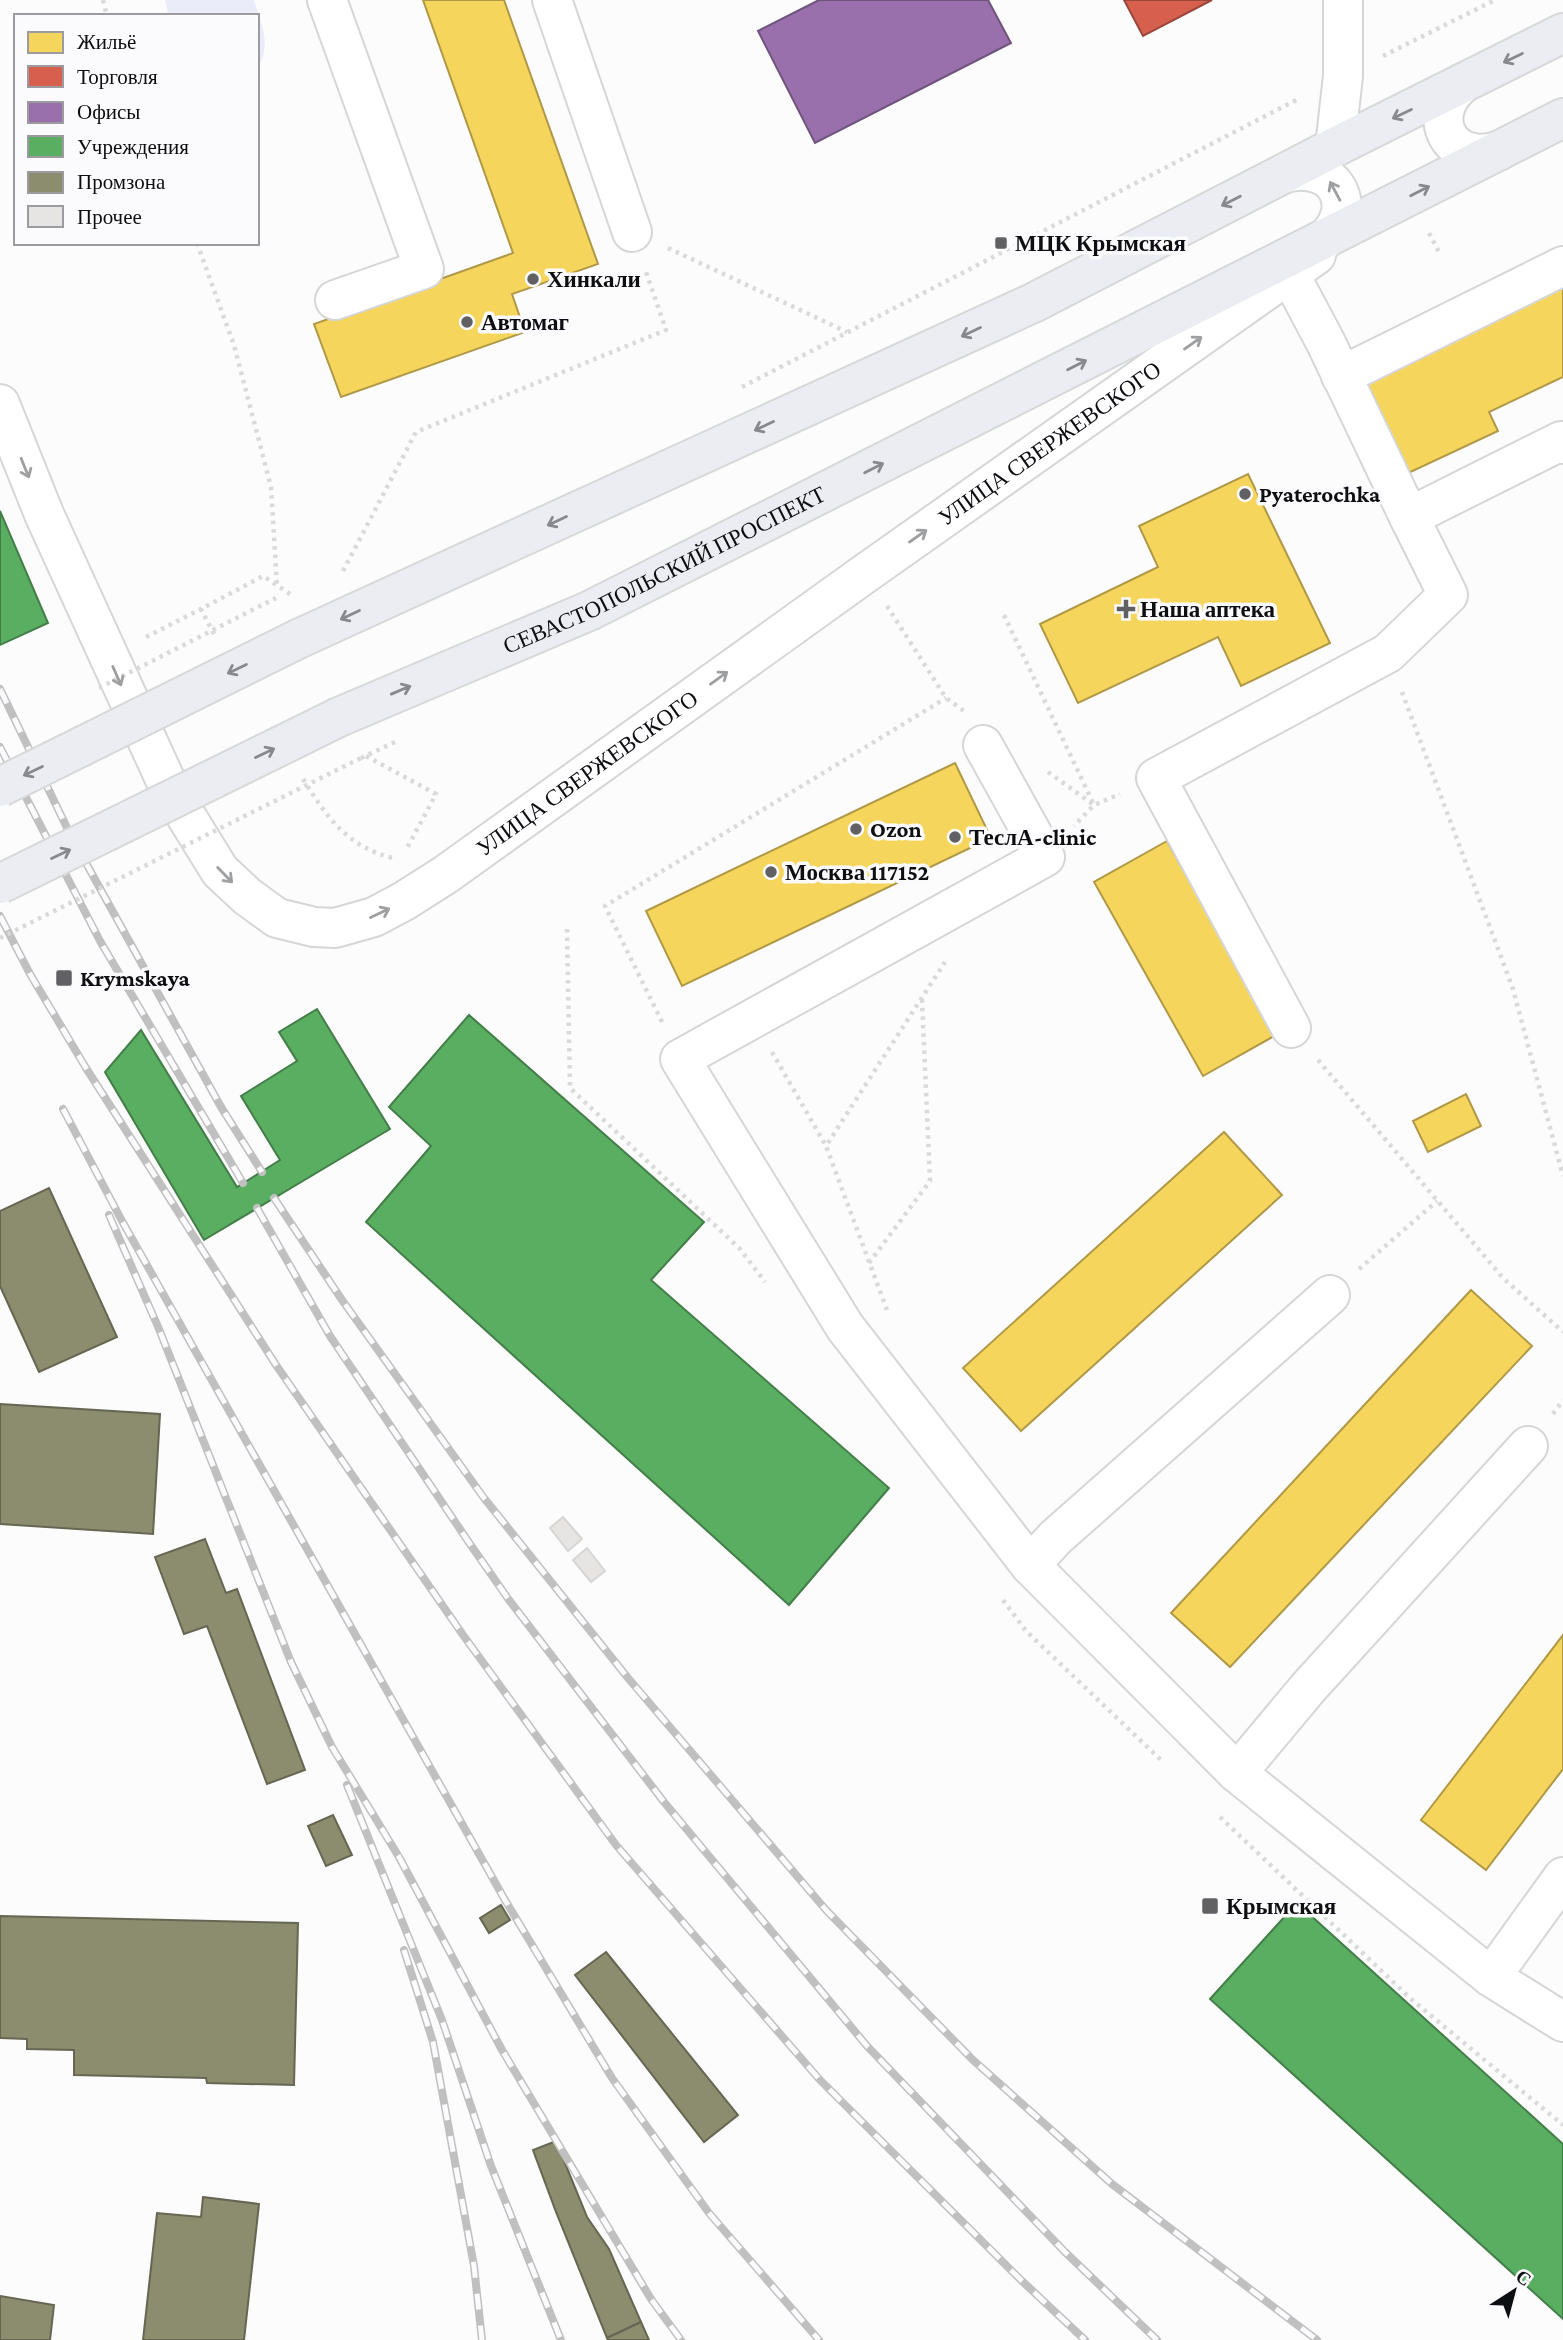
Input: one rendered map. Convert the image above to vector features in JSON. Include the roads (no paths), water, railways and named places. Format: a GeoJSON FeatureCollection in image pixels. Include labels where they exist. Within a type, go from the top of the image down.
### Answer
{"type":"FeatureCollection","features":[{"type":"Feature","properties":{"kind":"main road","name":"СЕВАСТОПОЛЬСКИЙ ПРОСПЕКТ"},"geometry":{"type":"LineString","coordinates":[[0,787],[298,639],[1033,303],[1563,33]]}},
{"type":"Feature","properties":{"kind":"main road","name":"СЕВАСТОПОЛЬСКИЙ ПРОСПЕКТ"},"geometry":{"type":"LineString","coordinates":[[0,884],[338,717],[589,611],[1563,118]]}},
{"type":"Feature","properties":{"kind":"street"},"geometry":{"type":"LineString","coordinates":[[327,0],[424,269],[335,300]]}},
{"type":"Feature","properties":{"kind":"street"},"geometry":{"type":"LineString","coordinates":[[552,0],[632,232]]}},
{"type":"Feature","properties":{"kind":"street"},"geometry":{"type":"LineString","coordinates":[[1335,147],[1343,76],[1343,0]]}},
{"type":"Feature","properties":{"kind":"street","name":"СЕВАСТОПОЛЬСКИЙ ПРОСПЕКТ"},"geometry":{"type":"LineString","coordinates":[[1463,83],[1452,92],[1444,106],[1446,135],[1456,146],[1469,154],[1483,155],[1498,151]]}},
{"type":"Feature","properties":{"kind":"street","name":"СЕВАСТОПОЛЬСКИЙ ПРОСПЕКТ"},"geometry":{"type":"LineString","coordinates":[[1285,173],[1300,169],[1315,171],[1328,178],[1338,190],[1342,204],[1340,219],[1333,232],[1321,242]]}},
{"type":"Feature","properties":{"kind":"street","name":"УЛИЦА СВЕРЖЕВСКОГО"},"geometry":{"type":"LineString","coordinates":[[0,404],[44,514],[170,790],[220,871],[248,897],[277,918],[314,928],[335,928],[374,917],[404,901],[495,839],[863,575],[1290,275],[1360,222]]}},
{"type":"Feature","properties":{"kind":"street"},"geometry":{"type":"LineString","coordinates":[[1341,376],[1563,267]]}},
{"type":"Feature","properties":{"kind":"street"},"geometry":{"type":"LineString","coordinates":[[1290,275],[1326,343],[1448,596],[1388,653],[1156,778],[1292,1028]]}},
{"type":"Feature","properties":{"kind":"street"},"geometry":{"type":"LineString","coordinates":[[1409,517],[1561,441],[1563,444]]}},
{"type":"Feature","properties":{"kind":"street"},"geometry":{"type":"LineString","coordinates":[[984,745],[1045,857],[680,1059],[845,1327],[1030,1565],[1237,1773],[1491,1977],[1563,2022]]}},
{"type":"Feature","properties":{"kind":"street"},"geometry":{"type":"LineString","coordinates":[[1030,1565],[1056,1537],[1330,1295]]}},
{"type":"Feature","properties":{"kind":"street"},"geometry":{"type":"LineString","coordinates":[[1237,1773],[1308,1688],[1528,1446]]}},
{"type":"Feature","properties":{"kind":"street"},"geometry":{"type":"LineString","coordinates":[[1491,1977],[1563,1877]]}},
{"type":"Feature","properties":{"kind":"railway"},"geometry":{"type":"LineString","coordinates":[[0,689],[71,836],[221,1107],[262,1172]]}},
{"type":"Feature","properties":{"kind":"railway"},"geometry":{"type":"LineString","coordinates":[[0,747],[100,941],[243,1183]]}},
{"type":"Feature","properties":{"kind":"railway"},"geometry":{"type":"LineString","coordinates":[[0,916],[30,974],[86,1068],[276,1365],[463,1635],[616,1845],[820,2080],[1085,2340]]}},
{"type":"Feature","properties":{"kind":"railway"},"geometry":{"type":"LineString","coordinates":[[63,1109],[122,1221],[505,1900],[612,2078],[709,2213],[819,2340]]}},
{"type":"Feature","properties":{"kind":"railway"},"geometry":{"type":"LineString","coordinates":[[274,1198],[342,1300],[484,1498],[628,1678],[826,1910],[973,2060],[1112,2184],[1317,2340]]}},
{"type":"Feature","properties":{"kind":"railway"},"geometry":{"type":"LineString","coordinates":[[257,1208],[330,1336],[470,1544],[509,1600],[664,1802],[867,2046],[1065,2252],[1157,2340]]}},
{"type":"Feature","properties":{"kind":"railway"},"geometry":{"type":"LineString","coordinates":[[109,1215],[159,1329],[291,1662],[332,1747],[399,1857],[502,2050],[651,2299],[681,2340]]}},
{"type":"Feature","properties":{"kind":"railway"},"geometry":{"type":"LineString","coordinates":[[347,1785],[442,2020],[491,2166],[561,2340]]}},
{"type":"Feature","properties":{"kind":"railway"},"geometry":{"type":"LineString","coordinates":[[404,1950],[433,2042],[474,2266],[482,2340]]}},
{"type":"Feature","properties":{"kind":"place","name":"МЦК Крымская"},"geometry":{"type":"Point","coordinates":[1001,243]}},
{"type":"Feature","properties":{"kind":"place","name":"Хинкали"},"geometry":{"type":"Point","coordinates":[533,279]}},
{"type":"Feature","properties":{"kind":"place","name":"Автомаг"},"geometry":{"type":"Point","coordinates":[467,322]}},
{"type":"Feature","properties":{"kind":"place","name":"Pyaterochka"},"geometry":{"type":"Point","coordinates":[1245,494]}},
{"type":"Feature","properties":{"kind":"place","name":"Наша аптека"},"geometry":{"type":"Point","coordinates":[1126,609]}},
{"type":"Feature","properties":{"kind":"place","name":"Ozon"},"geometry":{"type":"Point","coordinates":[856,829]}},
{"type":"Feature","properties":{"kind":"place","name":"ТеслА-clinic"},"geometry":{"type":"Point","coordinates":[955,837]}},
{"type":"Feature","properties":{"kind":"place","name":"Москва 117152"},"geometry":{"type":"Point","coordinates":[771,872]}},
{"type":"Feature","properties":{"kind":"place","name":"Krymskaya"},"geometry":{"type":"Point","coordinates":[64,978]}},
{"type":"Feature","properties":{"kind":"place","name":"Крымская"},"geometry":{"type":"Point","coordinates":[1210,1906]}}]}
